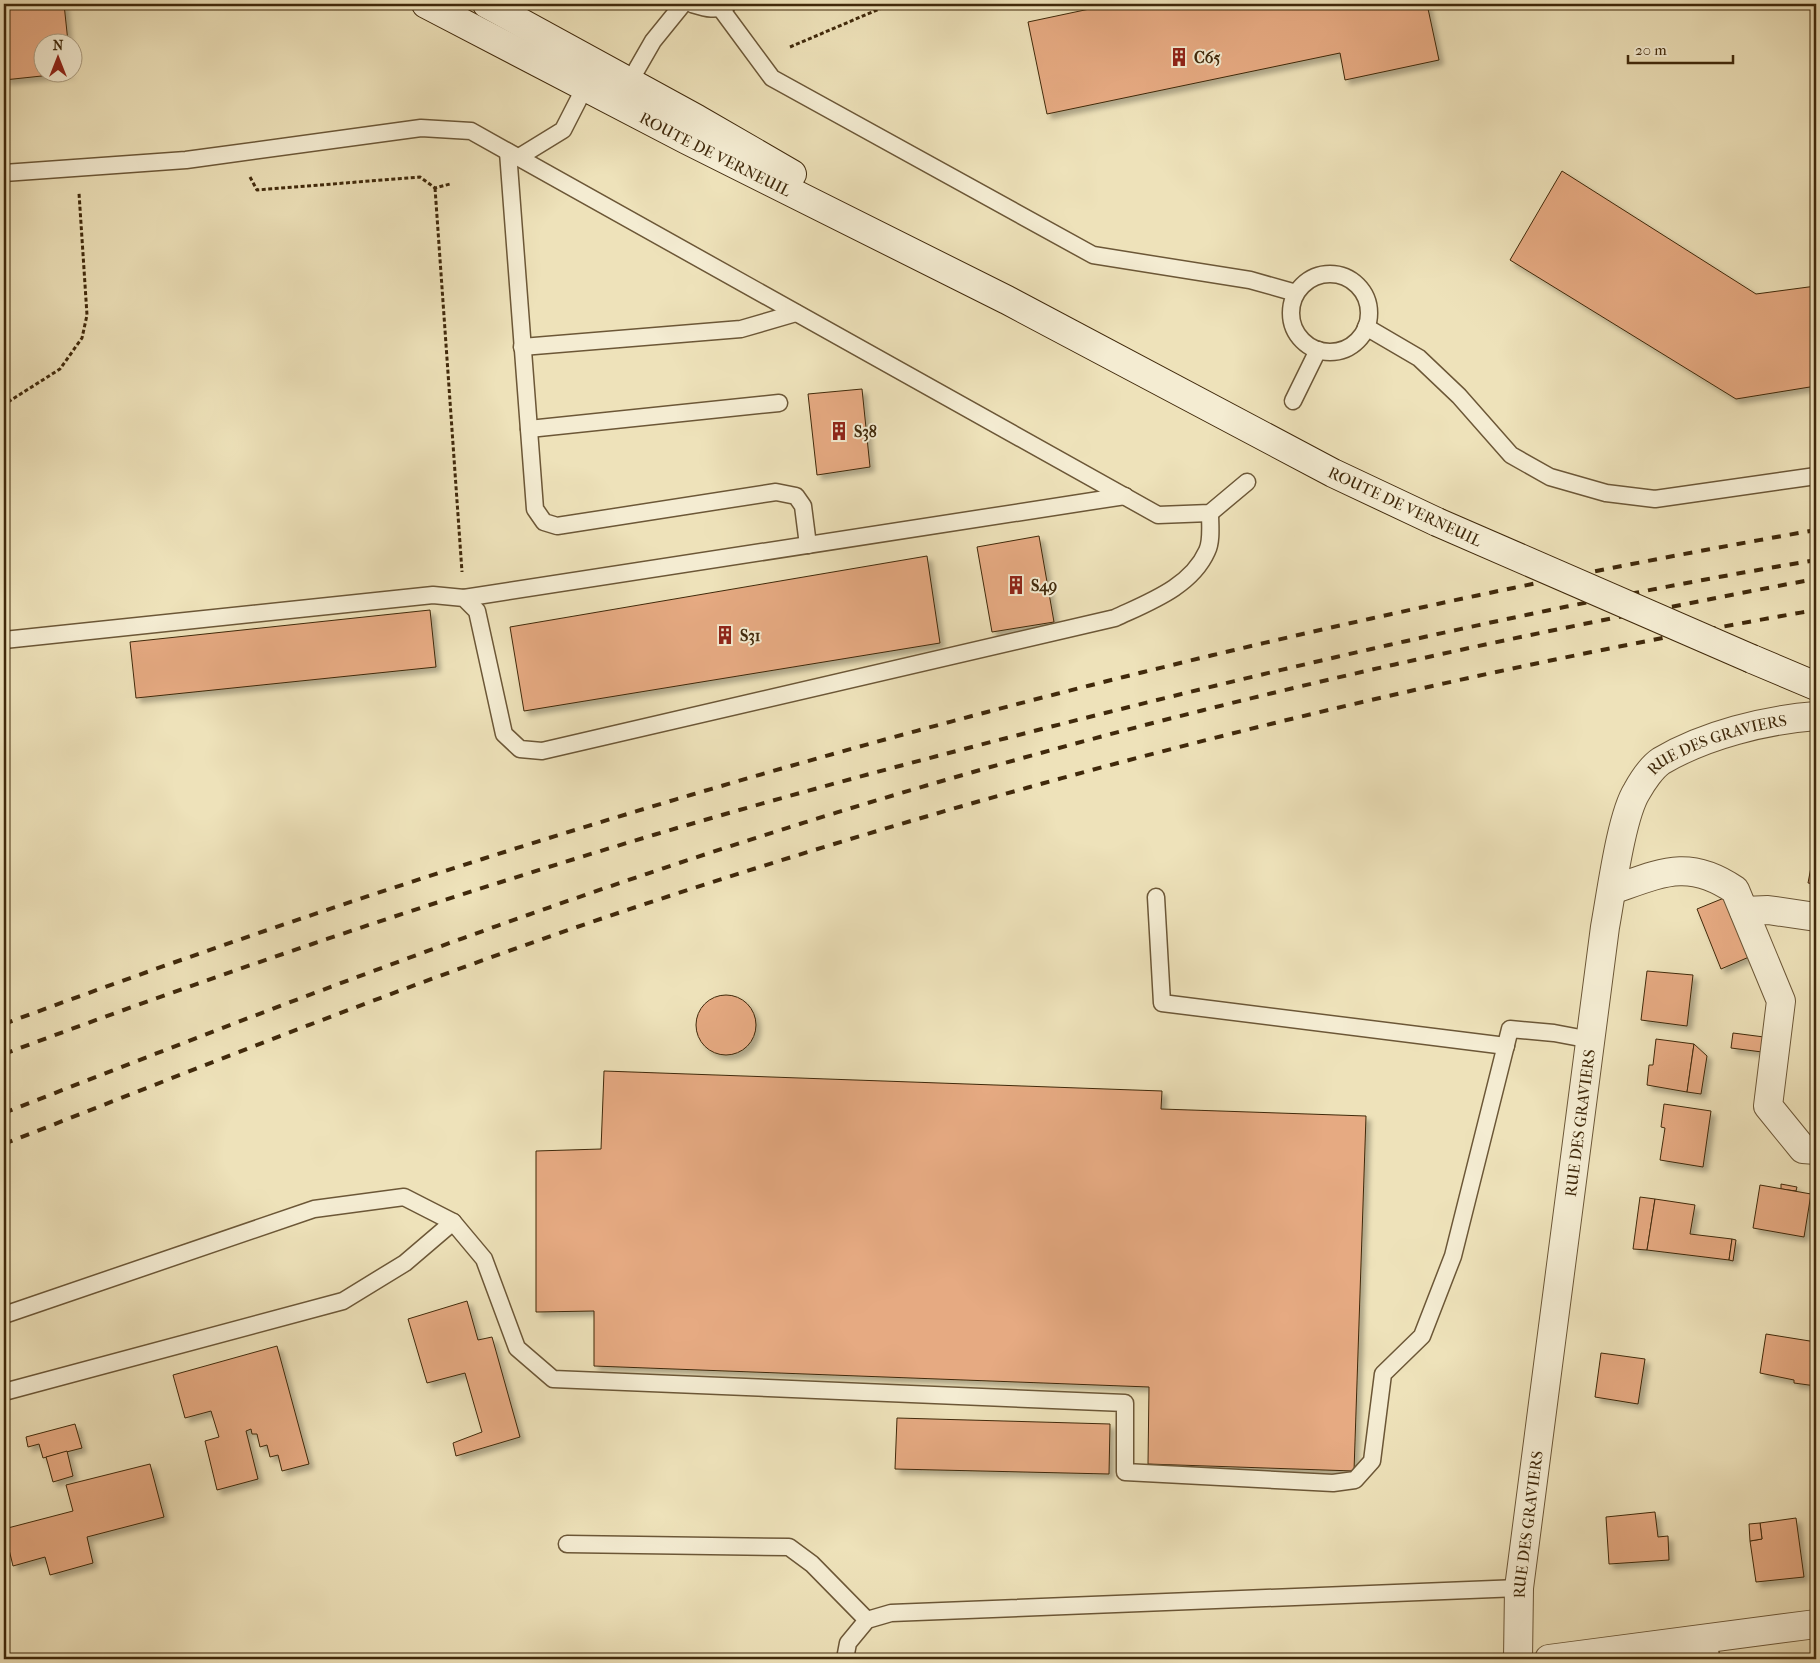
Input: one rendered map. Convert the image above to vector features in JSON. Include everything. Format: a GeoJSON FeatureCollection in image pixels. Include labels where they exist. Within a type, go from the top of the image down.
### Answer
{"type":"FeatureCollection","features":[{"type":"Feature","properties":{"kind":"main road","name":"ROUTE DE VERNEUIL"},"geometry":{"type":"LineString","coordinates":[[426,4],[695,145],[1007,300],[1333,473],[1437,522],[1816,686]]}},
{"type":"Feature","properties":{"kind":"main road","name":"ROUTE DE VERNEUIL"},"geometry":{"type":"LineString","coordinates":[[487,4],[630,81],[1007,300]]}},
{"type":"Feature","properties":{"kind":"main road","name":"RUE DES GRAVIERS"},"geometry":{"type":"LineString","coordinates":[[1518,1659],[1519,1588],[1591,1040],[1612,890],[1625,825],[1636,792],[1659,762],[1725,733],[1792,718],[1816,716]]}},
{"type":"Feature","properties":{"kind":"main road"},"geometry":{"type":"LineString","coordinates":[[1612,890],[1678,870],[1702,873],[1719,880],[1735,890],[1781,1001],[1768,1106],[1803,1149],[1816,1150]]}},
{"type":"Feature","properties":{"kind":"main road"},"geometry":{"type":"LineString","coordinates":[[1744,912],[1768,910],[1816,917]]}},
{"type":"Feature","properties":{"kind":"main road"},"geometry":{"type":"LineString","coordinates":[[1549,1659],[1710,1649],[1816,1624]]}},
{"type":"Feature","properties":{"kind":"lane"},"geometry":{"type":"LineString","coordinates":[[513,154],[563,130],[585,86],[630,81],[653,41],[683,4]]}},
{"type":"Feature","properties":{"kind":"lane"},"geometry":{"type":"LineString","coordinates":[[692,4],[704,8],[724,6],[772,78],[1093,255],[1250,280],[1296,293]]}},
{"type":"Feature","properties":{"kind":"lane"},"geometry":{"type":"LineString","coordinates":[[4,173],[186,160],[421,128],[471,131],[1158,514],[1210,513],[1247,482]]}},
{"type":"Feature","properties":{"kind":"lane"},"geometry":{"type":"LineString","coordinates":[[513,154],[522,347],[528,429],[535,509],[544,522],[557,526],[776,492],[796,496],[803,506],[808,545]]}},
{"type":"Feature","properties":{"kind":"lane"},"geometry":{"type":"LineString","coordinates":[[1328,273],[1341,275],[1353,281],[1362,290],[1367,301],[1369,314],[1366,327],[1352,345],[1341,351],[1318,350],[1307,345],[1293,327],[1291,304],[1296,293],[1304,283],[1315,276],[1328,273]]}},
{"type":"Feature","properties":{"kind":"lane"},"geometry":{"type":"LineString","coordinates":[[522,347],[741,329],[796,312]]}},
{"type":"Feature","properties":{"kind":"lane"},"geometry":{"type":"LineString","coordinates":[[1366,327],[1419,358],[1459,396],[1510,455],[1550,477],[1606,493],[1655,499],[1816,476]]}},
{"type":"Feature","properties":{"kind":"lane"},"geometry":{"type":"LineString","coordinates":[[1293,401],[1318,350]]}},
{"type":"Feature","properties":{"kind":"lane"},"geometry":{"type":"LineString","coordinates":[[528,429],[779,403]]}},
{"type":"Feature","properties":{"kind":"lane"},"geometry":{"type":"LineString","coordinates":[[4,640],[433,595],[464,598],[1125,496]]}},
{"type":"Feature","properties":{"kind":"lane"},"geometry":{"type":"LineString","coordinates":[[464,598],[476,611],[504,734],[520,749],[542,751],[1115,618],[1165,595],[1197,568],[1208,550],[1210,513]]}},
{"type":"Feature","properties":{"kind":"lane"},"geometry":{"type":"LineString","coordinates":[[1156,897],[1162,1003],[1506,1046]]}},
{"type":"Feature","properties":{"kind":"lane"},"geometry":{"type":"LineString","coordinates":[[4,1315],[314,1209],[404,1197],[453,1222],[484,1259],[517,1348],[553,1379],[1124,1403],[1125,1472],[1333,1484],[1355,1480],[1372,1461],[1383,1374],[1422,1336],[1453,1256],[1510,1029],[1554,1033],[1591,1040]]}},
{"type":"Feature","properties":{"kind":"lane"},"geometry":{"type":"LineString","coordinates":[[4,1392],[343,1301],[405,1263],[453,1222]]}},
{"type":"Feature","properties":{"kind":"lane"},"geometry":{"type":"LineString","coordinates":[[567,1544],[789,1547],[812,1564],[867,1620]]}},
{"type":"Feature","properties":{"kind":"lane"},"geometry":{"type":"LineString","coordinates":[[845,1659],[848,1643],[867,1620],[892,1613],[1519,1588]]}},
{"type":"Feature","properties":{"kind":"path"},"geometry":{"type":"LineString","coordinates":[[790,47],[891,4]]}},
{"type":"Feature","properties":{"kind":"path"},"geometry":{"type":"LineString","coordinates":[[236,153],[257,190],[420,177],[435,188],[464,598]]}},
{"type":"Feature","properties":{"kind":"path"},"geometry":{"type":"LineString","coordinates":[[4,407],[8,402],[60,369],[82,338],[87,316],[77,168]]}},
{"type":"Feature","properties":{"kind":"path"},"geometry":{"type":"LineString","coordinates":[[435,188],[450,184]]}},
{"type":"Feature","properties":{"kind":"building"},"geometry":{"type":"Polygon","coordinates":[[[4,4],[64,4],[67,32],[32,32],[32,77],[4,80],[4,4]]]}},
{"type":"Feature","properties":{"kind":"building","name":"C65"},"geometry":{"type":"Polygon","coordinates":[[[1113,4],[1427,4],[1439,60],[1345,80],[1340,53],[1047,114],[1028,22],[1113,4]]]}},
{"type":"Feature","properties":{"kind":"building"},"geometry":{"type":"Polygon","coordinates":[[[1562,171],[1756,294],[1816,286],[1816,386],[1736,399],[1510,260],[1562,171]]]}},
{"type":"Feature","properties":{"kind":"building","name":"S38"},"geometry":{"type":"Polygon","coordinates":[[[862,389],[870,467],[817,475],[808,394],[862,389]]]}},
{"type":"Feature","properties":{"kind":"building","name":"S49"},"geometry":{"type":"Polygon","coordinates":[[[1039,536],[1054,622],[992,632],[977,547],[1039,536]]]}},
{"type":"Feature","properties":{"kind":"building","name":"S31"},"geometry":{"type":"Polygon","coordinates":[[[927,556],[940,643],[524,711],[510,627],[927,556]]]}},
{"type":"Feature","properties":{"kind":"building"},"geometry":{"type":"Polygon","coordinates":[[[430,610],[436,667],[136,698],[130,642],[430,610]]]}},
{"type":"Feature","properties":{"kind":"building"},"geometry":{"type":"Polygon","coordinates":[[[1816,841],[1816,884],[1808,883],[1816,841]]]}},
{"type":"Feature","properties":{"kind":"building"},"geometry":{"type":"Polygon","coordinates":[[[1724,898],[1749,957],[1721,969],[1697,909],[1724,898]]]}},
{"type":"Feature","properties":{"kind":"building"},"geometry":{"type":"Polygon","coordinates":[[[1647,971],[1693,975],[1687,1026],[1641,1020],[1647,971]]]}},
{"type":"Feature","properties":{"kind":"building"},"geometry":{"type":"Polygon","coordinates":[[[720,995],[732,995],[743,1000],[751,1008],[756,1019],[754,1037],[743,1050],[732,1055],[720,1055],[709,1050],[701,1042],[696,1031],[696,1019],[701,1008],[709,1000],[720,995]]]}},
{"type":"Feature","properties":{"kind":"building"},"geometry":{"type":"Polygon","coordinates":[[[1733,1033],[1764,1037],[1762,1052],[1731,1048],[1733,1033]]]}},
{"type":"Feature","properties":{"kind":"building"},"geometry":{"type":"Polygon","coordinates":[[[1656,1039],[1694,1044],[1687,1092],[1647,1085],[1649,1065],[1653,1065],[1656,1039]]]}},
{"type":"Feature","properties":{"kind":"building"},"geometry":{"type":"Polygon","coordinates":[[[1694,1044],[1707,1056],[1701,1094],[1687,1092],[1694,1044]]]}},
{"type":"Feature","properties":{"kind":"building"},"geometry":{"type":"Polygon","coordinates":[[[1816,1062],[1816,1098],[1811,1097],[1816,1062]]]}},
{"type":"Feature","properties":{"kind":"building"},"geometry":{"type":"Polygon","coordinates":[[[604,1071],[1162,1091],[1161,1109],[1366,1116],[1354,1471],[1148,1464],[1149,1387],[594,1366],[594,1311],[536,1312],[536,1151],[601,1149],[604,1071]]]}},
{"type":"Feature","properties":{"kind":"building"},"geometry":{"type":"Polygon","coordinates":[[[1664,1104],[1711,1111],[1703,1167],[1660,1160],[1665,1128],[1661,1127],[1664,1104]]]}},
{"type":"Feature","properties":{"kind":"building"},"geometry":{"type":"Polygon","coordinates":[[[1781,1184],[1797,1187],[1796,1191],[1781,1189],[1781,1184]]]}},
{"type":"Feature","properties":{"kind":"building"},"geometry":{"type":"Polygon","coordinates":[[[1760,1185],[1811,1194],[1804,1237],[1753,1228],[1760,1185]]]}},
{"type":"Feature","properties":{"kind":"building"},"geometry":{"type":"Polygon","coordinates":[[[1640,1197],[1655,1199],[1647,1250],[1633,1249],[1640,1197]]]}},
{"type":"Feature","properties":{"kind":"building"},"geometry":{"type":"Polygon","coordinates":[[[1655,1199],[1695,1205],[1690,1234],[1732,1239],[1729,1260],[1647,1250],[1655,1199]]]}},
{"type":"Feature","properties":{"kind":"building"},"geometry":{"type":"Polygon","coordinates":[[[1732,1239],[1736,1240],[1733,1261],[1729,1260],[1732,1239]]]}},
{"type":"Feature","properties":{"kind":"building"},"geometry":{"type":"Polygon","coordinates":[[[467,1301],[478,1340],[492,1337],[520,1437],[456,1456],[453,1443],[482,1432],[465,1373],[427,1383],[408,1319],[467,1301]]]}},
{"type":"Feature","properties":{"kind":"building"},"geometry":{"type":"Polygon","coordinates":[[[1766,1334],[1816,1342],[1816,1386],[1794,1383],[1794,1380],[1760,1373],[1766,1334]]]}},
{"type":"Feature","properties":{"kind":"building"},"geometry":{"type":"Polygon","coordinates":[[[277,1346],[309,1464],[282,1471],[278,1455],[270,1457],[267,1445],[260,1447],[257,1434],[252,1434],[251,1429],[246,1431],[258,1479],[217,1490],[205,1441],[219,1437],[211,1411],[185,1418],[173,1375],[277,1346]]]}},
{"type":"Feature","properties":{"kind":"building"},"geometry":{"type":"Polygon","coordinates":[[[1601,1353],[1645,1359],[1638,1404],[1595,1397],[1601,1353]]]}},
{"type":"Feature","properties":{"kind":"building"},"geometry":{"type":"Polygon","coordinates":[[[897,1418],[1110,1424],[1109,1474],[895,1469],[897,1418]]]}},
{"type":"Feature","properties":{"kind":"building"},"geometry":{"type":"Polygon","coordinates":[[[75,1424],[82,1448],[43,1458],[39,1444],[28,1447],[26,1437],[75,1424]]]}},
{"type":"Feature","properties":{"kind":"building"},"geometry":{"type":"Polygon","coordinates":[[[67,1451],[73,1476],[53,1482],[46,1457],[67,1451]]]}},
{"type":"Feature","properties":{"kind":"building"},"geometry":{"type":"Polygon","coordinates":[[[150,1464],[164,1517],[87,1537],[93,1563],[50,1575],[45,1557],[13,1566],[4,1529],[73,1511],[66,1485],[150,1464]]]}},
{"type":"Feature","properties":{"kind":"building"},"geometry":{"type":"Polygon","coordinates":[[[1655,1512],[1658,1537],[1668,1536],[1669,1560],[1609,1564],[1606,1517],[1655,1512]]]}},
{"type":"Feature","properties":{"kind":"building"},"geometry":{"type":"Polygon","coordinates":[[[1796,1518],[1804,1577],[1756,1582],[1750,1541],[1762,1539],[1760,1523],[1796,1518]]]}},
{"type":"Feature","properties":{"kind":"building"},"geometry":{"type":"Polygon","coordinates":[[[1760,1523],[1762,1539],[1750,1541],[1749,1524],[1760,1523]]]}},
{"type":"Feature","properties":{"kind":"railway"},"geometry":{"type":"LineString","coordinates":[[4,1024],[225,945],[448,870],[673,800],[899,736],[1126,676],[1355,622],[1585,573],[1816,530]]}},
{"type":"Feature","properties":{"kind":"railway"},"geometry":{"type":"LineString","coordinates":[[4,1054],[224,974],[445,900],[657,834],[849,780],[1105,713],[1370,649],[1637,592],[1816,560]]}},
{"type":"Feature","properties":{"kind":"railway"},"geometry":{"type":"LineString","coordinates":[[4,1113],[317,992],[527,915],[738,844],[942,781],[1136,727],[1431,656],[1816,579]]}},
{"type":"Feature","properties":{"kind":"railway"},"geometry":{"type":"LineString","coordinates":[[4,1144],[318,1021],[477,962],[636,907],[781,860],[927,816],[1221,736],[1369,701],[1666,637],[1816,610]]}},
{"type":"Feature","properties":{"kind":"place","name":"C65"},"geometry":{"type":"Point","coordinates":[1179,57]}},
{"type":"Feature","properties":{"kind":"place","name":"S38"},"geometry":{"type":"Point","coordinates":[839,431]}},
{"type":"Feature","properties":{"kind":"place","name":"S49"},"geometry":{"type":"Point","coordinates":[1016,585]}},
{"type":"Feature","properties":{"kind":"place","name":"S31"},"geometry":{"type":"Point","coordinates":[725,635]}}]}
